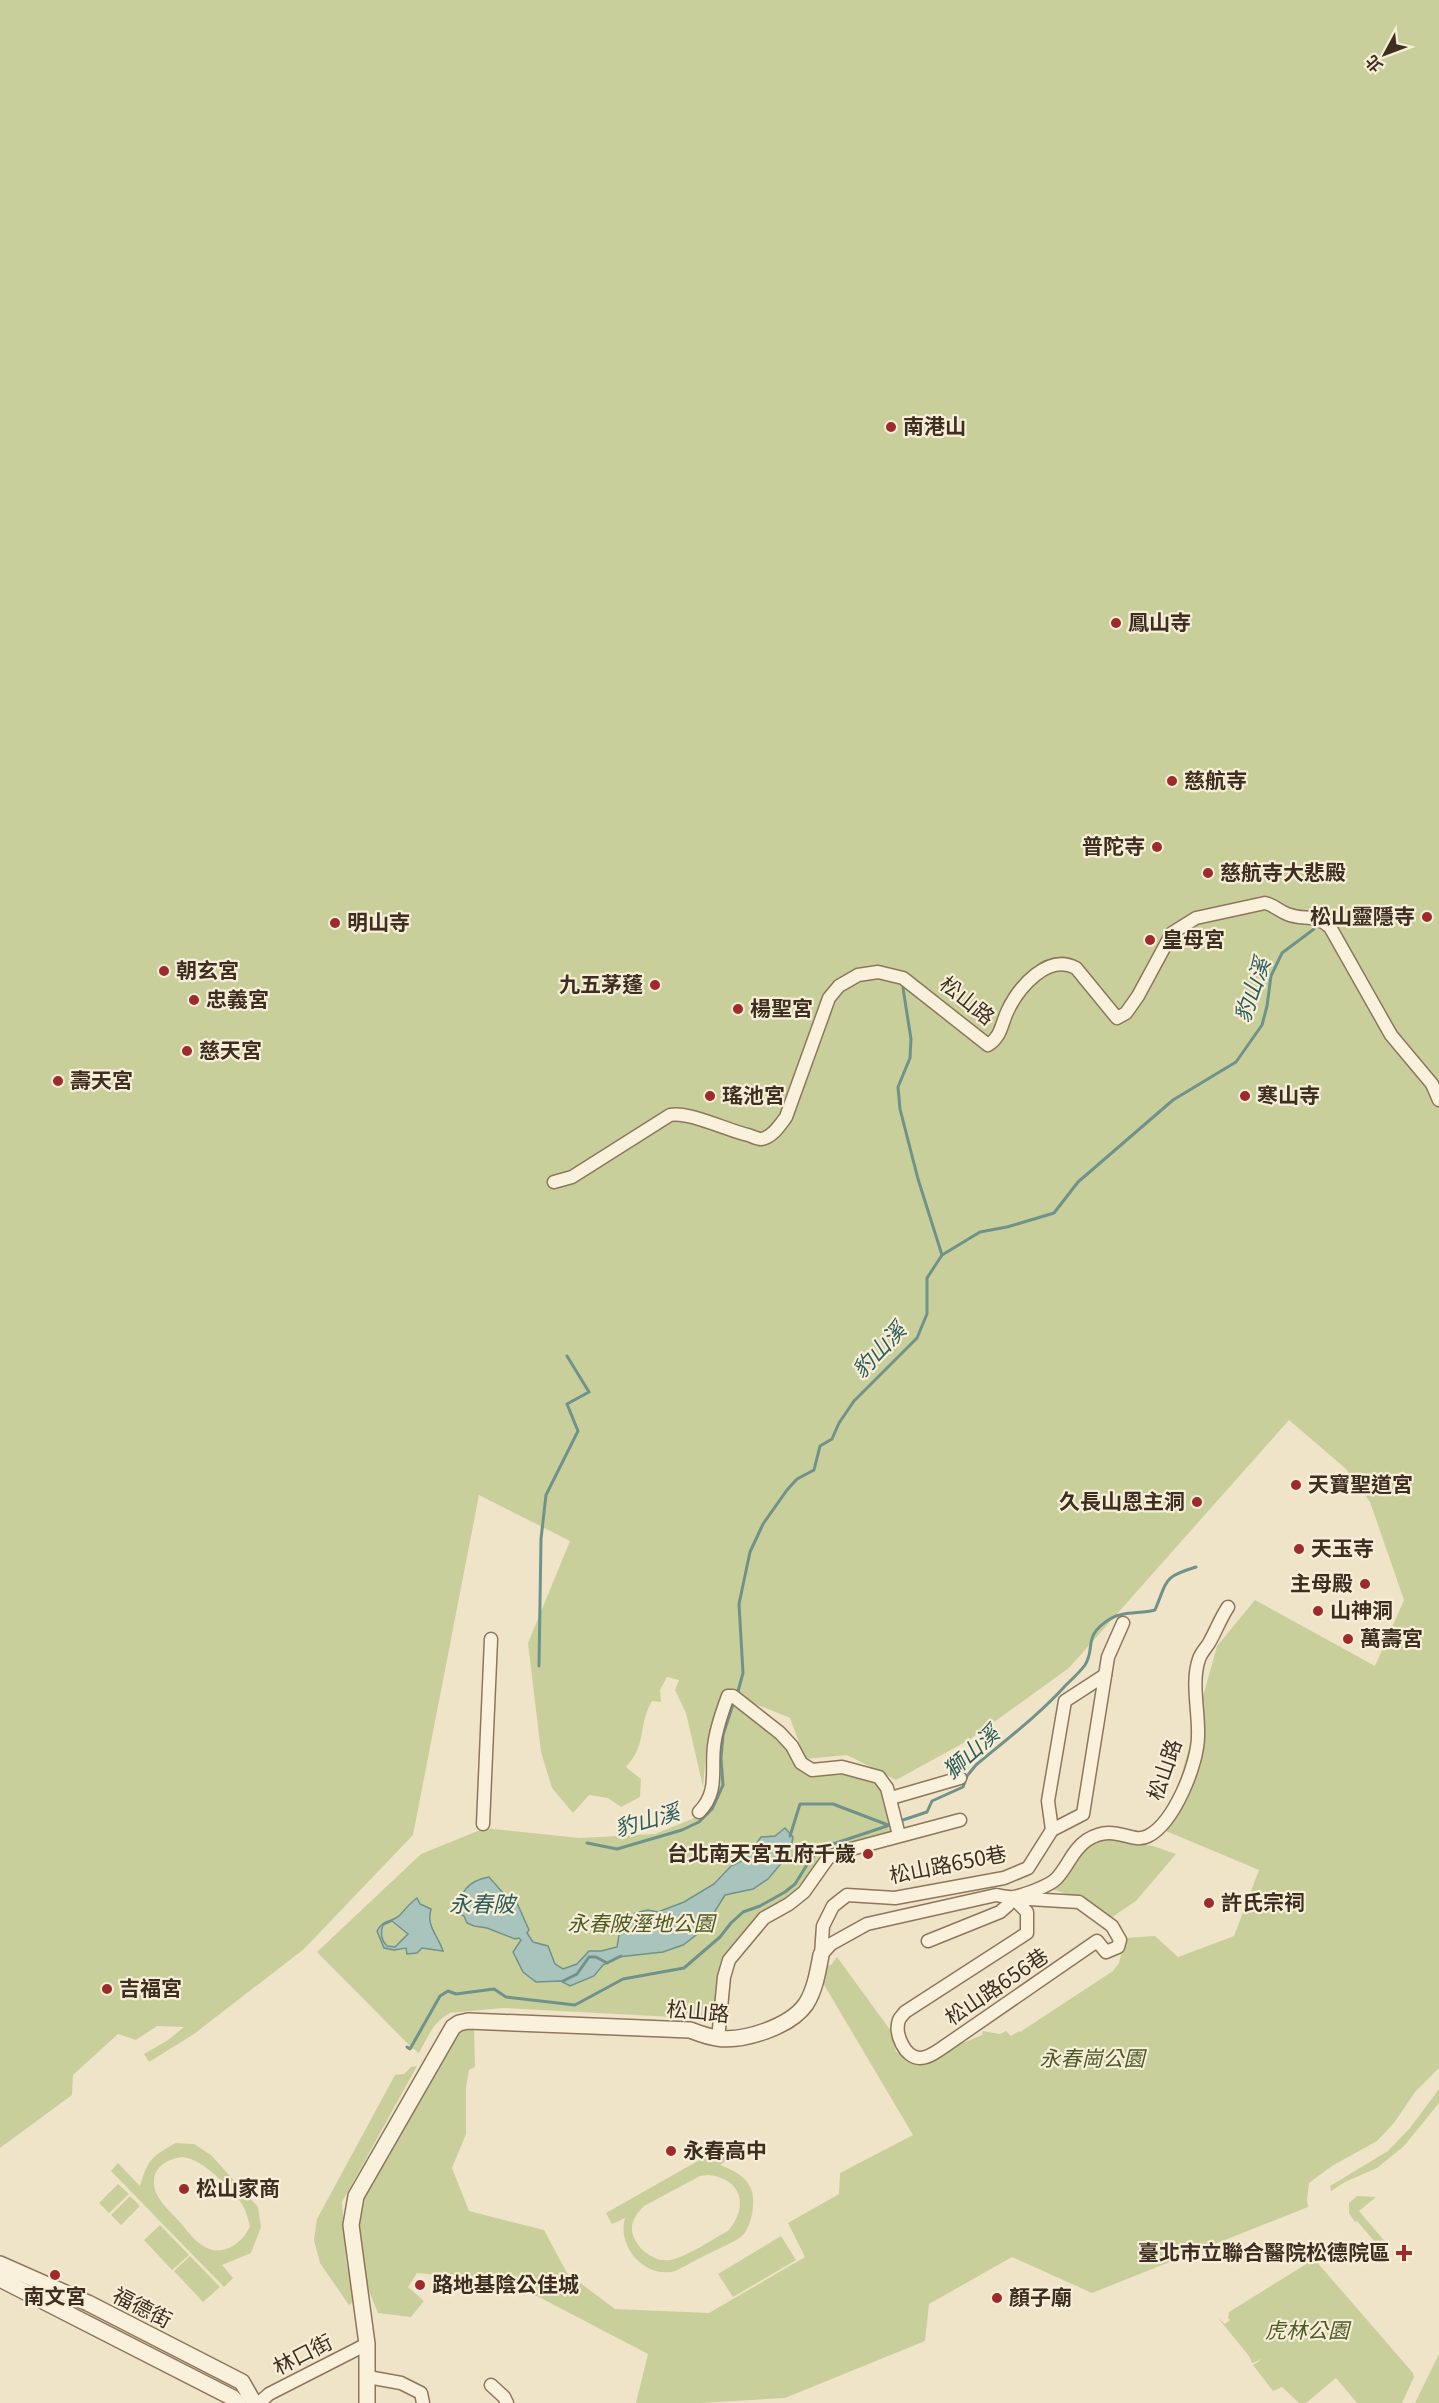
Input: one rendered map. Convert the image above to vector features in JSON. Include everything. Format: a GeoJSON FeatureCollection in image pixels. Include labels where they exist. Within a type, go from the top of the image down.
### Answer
{"type":"FeatureCollection","features":[{"type":"Feature","properties":{"kind":"street","name":"松山路"},"geometry":{"type":"LineString","coordinates":[[554,1182],[572,1178],[670,1114],[682,1113],[727,1130],[762,1139],[770,1135],[779,1128],[786,1117],[830,998],[839,986],[858,975],[878,972],[903,978],[988,1045],[1002,1030],[1006,1012],[1017,995],[1035,976],[1051,965],[1068,963],[1076,968],[1117,1018],[1126,1013],[1138,996],[1172,933],[1196,918],[1265,903],[1287,914],[1321,919],[1330,927],[1391,1035],[1432,1084],[1439,1100]]}},
{"type":"Feature","properties":{"kind":"street","name":"松山路"},"geometry":{"type":"LineString","coordinates":[[367,2403],[367,2344],[351,2225],[352,2210],[356,2196],[453,2027],[468,2021],[690,2030],[718,2039],[767,2032],[795,2016],[806,2004],[816,1981],[820,1955],[831,1944],[867,1924],[996,1896],[1013,1898],[1035,1893],[1055,1880],[1074,1851],[1087,1840],[1104,1832],[1116,1832],[1139,1838],[1146,1837],[1171,1816],[1182,1794],[1198,1740],[1196,1679],[1199,1658],[1228,1607]]}},
{"type":"Feature","properties":{"kind":"street"},"geometry":{"type":"LineString","coordinates":[[1105,1675],[1065,1701],[1048,1801],[1052,1830],[1083,1814],[1108,1657],[1123,1623]]}},
{"type":"Feature","properties":{"kind":"street"},"geometry":{"type":"LineString","coordinates":[[483,1824],[491,1639]]}},
{"type":"Feature","properties":{"kind":"street"},"geometry":{"type":"LineString","coordinates":[[709,1811],[699,1812],[707,1804],[713,1791],[714,1746],[728,1696],[736,1698],[780,1732],[806,1766],[819,1771],[842,1767],[879,1777],[884,1781],[891,1798],[899,1835]]}},
{"type":"Feature","properties":{"kind":"street"},"geometry":{"type":"LineString","coordinates":[[891,1798],[960,1778]]}},
{"type":"Feature","properties":{"kind":"street"},"geometry":{"type":"LineString","coordinates":[[718,2039],[724,1977],[729,1960],[764,1918],[789,1904],[804,1892],[828,1858],[863,1842],[960,1820]]}},
{"type":"Feature","properties":{"kind":"street","name":"松山路650巷"},"geometry":{"type":"LineString","coordinates":[[820,1955],[823,1926],[833,1906],[848,1895],[895,1898],[1004,1878],[1028,1868],[1052,1830]]}},
{"type":"Feature","properties":{"kind":"street","name":"松山路656巷"},"geometry":{"type":"LineString","coordinates":[[1027,1912],[1027,1932],[905,2012],[899,2020],[899,2033],[909,2054],[918,2058],[926,2057],[942,2048],[1098,1941],[1106,1952],[1118,1947],[1120,1940],[1117,1932],[1088,1907],[1071,1900],[1035,1893]]}},
{"type":"Feature","properties":{"kind":"street"},"geometry":{"type":"LineString","coordinates":[[928,1941],[1000,1912],[1013,1898],[1027,1912],[1035,1893]]}},
{"type":"Feature","properties":{"kind":"street","name":"福德街"},"geometry":{"type":"LineString","coordinates":[[0,2264],[88,2303],[242,2382],[254,2403]]}},
{"type":"Feature","properties":{"kind":"street","name":"福德街"},"geometry":{"type":"LineString","coordinates":[[0,2279],[233,2398],[238,2403]]}},
{"type":"Feature","properties":{"kind":"street","name":"林口街"},"geometry":{"type":"LineString","coordinates":[[260,2403],[269,2394],[367,2344]]}},
{"type":"Feature","properties":{"kind":"street"},"geometry":{"type":"LineString","coordinates":[[368,2377],[401,2383],[422,2393],[423,2403]]}},
{"type":"Feature","properties":{"kind":"street"},"geometry":{"type":"LineString","coordinates":[[491,2385],[507,2403]]}},
{"type":"Feature","properties":{"kind":"green space","name":"永春崗公園"},"geometry":{"type":"Polygon","coordinates":[[[0,0],[1439,0],[1439,2068],[1415,2092],[1394,2123],[1377,2141],[1332,2166],[1309,2183],[1308,2207],[1092,2293],[1012,2257],[929,2304],[925,2341],[785,2398],[701,2403],[636,2403],[648,2354],[537,2296],[462,2277],[417,2273],[408,2287],[424,2301],[411,2317],[378,2313],[364,2279],[355,2226],[359,2197],[451,2032],[474,2027],[475,2067],[469,2070],[466,2088],[466,2134],[452,2168],[469,2211],[544,2230],[567,2273],[615,2309],[709,2313],[805,2257],[788,2223],[839,2194],[840,2173],[913,2135],[823,1983],[823,1966],[831,1965],[837,1957],[891,2031],[896,2052],[906,2054],[921,2064],[946,2050],[982,2035],[983,2031],[1000,2034],[1006,2031],[1011,2036],[1020,2032],[1113,1971],[1119,1963],[1125,1938],[1155,1936],[1178,1957],[1234,1936],[1259,1870],[1166,1831],[1217,1646],[1255,1600],[1375,1666],[1404,1600],[1370,1502],[1346,1469],[1289,1420],[1069,1668],[969,1740],[896,1780],[847,1755],[805,1759],[790,1718],[736,1696],[723,1699],[707,1741],[703,1787],[686,1713],[675,1690],[679,1680],[667,1677],[660,1690],[661,1702],[652,1701],[647,1710],[640,1742],[626,1767],[641,1779],[640,1797],[621,1807],[608,1798],[589,1795],[573,1813],[552,1788],[541,1752],[528,1643],[570,1541],[479,1495],[413,1835],[304,1949],[194,2034],[149,2062],[144,2054],[168,2040],[184,2027],[157,2026],[136,2040],[118,2034],[73,2075],[72,2095],[0,2148],[0,0]]]}},
{"type":"Feature","properties":{"kind":"green space","name":"永春陂溼地公園"},"geometry":{"type":"Polygon","coordinates":[[[731,1705],[768,1723],[780,1736],[800,1769],[815,1777],[834,1771],[848,1772],[879,1784],[892,1832],[824,1853],[790,1898],[761,1912],[730,1949],[721,1965],[716,1981],[711,2019],[503,2008],[450,2013],[435,2025],[419,2053],[317,1952],[421,1854],[485,1828],[580,1838],[655,1834],[697,1817],[716,1804],[723,1730],[731,1705]]]}},
{"type":"Feature","properties":{"kind":"green space"},"geometry":{"type":"Polygon","coordinates":[[[1103,1838],[1153,1846],[1176,1854],[1136,1901],[1111,1918],[1082,1901],[1051,1889],[1088,1846],[1103,1838]]]}},
{"type":"Feature","properties":{"kind":"green space"},"geometry":{"type":"Polygon","coordinates":[[[417,2066],[342,2202],[346,2260],[354,2301],[349,2305],[320,2263],[314,2240],[317,2219],[395,2075],[404,2074],[411,2067],[417,2066]]]}},
{"type":"Feature","properties":{"kind":"green space"},"geometry":{"type":"Polygon","coordinates":[[[1439,2089],[1439,2103],[1404,2146],[1377,2168],[1331,2191],[1330,2186],[1388,2151],[1410,2128],[1439,2089]]]}},
{"type":"Feature","properties":{"kind":"green space"},"geometry":{"type":"Polygon","coordinates":[[[176,2143],[194,2144],[211,2155],[258,2207],[261,2227],[251,2253],[222,2265],[233,2278],[224,2287],[111,2171],[118,2163],[140,2186],[152,2159],[176,2143]],[[178,2158],[160,2167],[154,2181],[156,2192],[166,2207],[201,2245],[212,2250],[232,2247],[243,2238],[250,2226],[245,2209],[216,2175],[191,2159],[178,2158]]]}},
{"type":"Feature","properties":{"kind":"green space"},"geometry":{"type":"Polygon","coordinates":[[[726,2145],[733,2156],[720,2165],[744,2179],[750,2187],[753,2201],[750,2222],[741,2237],[671,2272],[650,2269],[634,2257],[625,2238],[623,2228],[625,2218],[612,2224],[606,2213],[726,2145]],[[700,2176],[644,2206],[632,2224],[637,2244],[654,2258],[674,2259],[728,2231],[739,2212],[739,2195],[735,2187],[719,2177],[700,2176]]]}},
{"type":"Feature","properties":{"kind":"green space"},"geometry":{"type":"Polygon","coordinates":[[[118,2184],[129,2194],[109,2213],[99,2203],[118,2184]]]}},
{"type":"Feature","properties":{"kind":"green space"},"geometry":{"type":"Polygon","coordinates":[[[130,2196],[140,2206],[121,2225],[111,2215],[130,2196]]]}},
{"type":"Feature","properties":{"kind":"green space"},"geometry":{"type":"Polygon","coordinates":[[[1357,2196],[1376,2197],[1359,2211],[1387,2244],[1381,2252],[1373,2251],[1370,2247],[1375,2242],[1349,2213],[1349,2203],[1357,2196]]]}},
{"type":"Feature","properties":{"kind":"green space"},"geometry":{"type":"Polygon","coordinates":[[[160,2225],[189,2255],[172,2270],[144,2240],[160,2225]]]}},
{"type":"Feature","properties":{"kind":"green space"},"geometry":{"type":"Polygon","coordinates":[[[781,2236],[796,2260],[733,2297],[718,2274],[781,2236]]]}},
{"type":"Feature","properties":{"kind":"green space"},"geometry":{"type":"Polygon","coordinates":[[[190,2256],[220,2287],[203,2302],[174,2271],[190,2256]]]}},
{"type":"Feature","properties":{"kind":"green space","name":"虎林公園"},"geometry":{"type":"Polygon","coordinates":[[[1311,2261],[1316,2261],[1413,2373],[1414,2377],[1402,2403],[1357,2403],[1336,2378],[1306,2403],[1299,2403],[1282,2387],[1273,2391],[1253,2365],[1262,2359],[1252,2363],[1249,2356],[1218,2318],[1225,2324],[1230,2320],[1229,2312],[1311,2261]]]}},
{"type":"Feature","properties":{"kind":"green space"},"geometry":{"type":"Polygon","coordinates":[[[1439,2354],[1439,2403],[1415,2403],[1439,2354]]]}},
{"type":"Feature","properties":{"kind":"water","name":"永春陂"},"geometry":{"type":"Polygon","coordinates":[[[785,1828],[793,1837],[790,1853],[768,1879],[753,1889],[725,1895],[715,1911],[713,1922],[683,1945],[663,1952],[618,1957],[603,1965],[594,1976],[570,1986],[561,1981],[536,1982],[523,1972],[513,1952],[521,1940],[519,1938],[515,1939],[487,1928],[474,1926],[467,1923],[464,1916],[458,1913],[466,1888],[476,1881],[489,1877],[503,1893],[517,1903],[529,1930],[527,1933],[533,1942],[548,1946],[555,1964],[563,1969],[577,1964],[589,1951],[617,1947],[621,1923],[630,1921],[635,1913],[648,1910],[658,1912],[684,1902],[714,1884],[731,1866],[746,1859],[761,1837],[775,1836],[785,1828]]]}},
{"type":"Feature","properties":{"kind":"water"},"geometry":{"type":"Polygon","coordinates":[[[417,1898],[420,1904],[431,1909],[431,1926],[443,1951],[422,1948],[417,1953],[407,1954],[406,1948],[394,1950],[384,1948],[377,1931],[382,1924],[400,1915],[417,1898]],[[392,1921],[383,1925],[382,1939],[387,1946],[395,1947],[408,1934],[392,1921]]]}},
{"type":"Feature","properties":{"kind":"waterway","name":"豹山溪"},"geometry":{"type":"LineString","coordinates":[[737,1695],[743,1673],[739,1604],[750,1552],[763,1524],[797,1479],[814,1470],[820,1446],[832,1439],[839,1423],[854,1401],[917,1338],[927,1314],[927,1278],[942,1255],[980,1232],[1007,1227],[1054,1213],[1078,1182],[1173,1100],[1236,1062],[1262,1025],[1271,976],[1282,953],[1314,929]]}},
{"type":"Feature","properties":{"kind":"waterway"},"geometry":{"type":"LineString","coordinates":[[903,988],[911,1039],[910,1058],[898,1087],[900,1109],[918,1179],[942,1255]]}},
{"type":"Feature","properties":{"kind":"waterway"},"geometry":{"type":"LineString","coordinates":[[539,1666],[541,1539],[546,1495],[578,1431],[567,1404],[589,1392],[567,1356]]}},
{"type":"Feature","properties":{"kind":"waterway","name":"獅山溪"},"geometry":{"type":"LineString","coordinates":[[900,1821],[927,1812],[932,1801],[963,1787],[967,1776],[976,1765],[1034,1717],[1081,1670],[1088,1659],[1093,1637],[1101,1625],[1115,1616],[1155,1610],[1168,1581],[1196,1567]]}},
{"type":"Feature","properties":{"kind":"waterway","name":"豹山溪"},"geometry":{"type":"LineString","coordinates":[[587,1843],[617,1849],[682,1830],[699,1822],[712,1809],[723,1785],[721,1758],[723,1735],[734,1701]]}},
{"type":"Feature","properties":{"kind":"waterway","name":"獅山溪"},"geometry":{"type":"LineString","coordinates":[[790,1836],[800,1804],[833,1804],[888,1825],[893,1824]]}},
{"type":"Feature","properties":{"kind":"waterway"},"geometry":{"type":"LineString","coordinates":[[407,2047],[410,2049],[440,1996],[448,1991],[456,1994],[494,1989],[506,1997],[575,2005],[623,1979],[684,1968],[720,1937],[743,1912],[760,1906],[795,1884],[810,1860],[821,1848],[887,1826]]}},
{"type":"Feature","properties":{"kind":"waterway","name":"獅山溪"},"geometry":{"type":"LineString","coordinates":[[563,1981],[577,1974],[589,1957],[596,1957],[607,1963],[621,1956]]}},
{"type":"Feature","properties":{"kind":"place","name":"南港山"},"geometry":{"type":"Point","coordinates":[891,427]}},
{"type":"Feature","properties":{"kind":"place","name":"鳳山寺"},"geometry":{"type":"Point","coordinates":[1116,623]}},
{"type":"Feature","properties":{"kind":"place","name":"慈航寺"},"geometry":{"type":"Point","coordinates":[1172,781]}},
{"type":"Feature","properties":{"kind":"place","name":"普陀寺"},"geometry":{"type":"Point","coordinates":[1157,847]}},
{"type":"Feature","properties":{"kind":"place","name":"慈航寺大悲殿"},"geometry":{"type":"Point","coordinates":[1208,873]}},
{"type":"Feature","properties":{"kind":"place","name":"松山靈隱寺"},"geometry":{"type":"Point","coordinates":[1427,917]}},
{"type":"Feature","properties":{"kind":"place","name":"明山寺"},"geometry":{"type":"Point","coordinates":[335,923]}},
{"type":"Feature","properties":{"kind":"place","name":"皇母宮"},"geometry":{"type":"Point","coordinates":[1150,940]}},
{"type":"Feature","properties":{"kind":"place","name":"朝玄宮"},"geometry":{"type":"Point","coordinates":[164,971]}},
{"type":"Feature","properties":{"kind":"place","name":"九五茅蓬"},"geometry":{"type":"Point","coordinates":[655,985]}},
{"type":"Feature","properties":{"kind":"place","name":"忠義宮"},"geometry":{"type":"Point","coordinates":[194,1000]}},
{"type":"Feature","properties":{"kind":"place","name":"楊聖宮"},"geometry":{"type":"Point","coordinates":[738,1009]}},
{"type":"Feature","properties":{"kind":"place","name":"慈天宮"},"geometry":{"type":"Point","coordinates":[187,1051]}},
{"type":"Feature","properties":{"kind":"place","name":"壽天宮"},"geometry":{"type":"Point","coordinates":[58,1081]}},
{"type":"Feature","properties":{"kind":"place","name":"瑤池宮"},"geometry":{"type":"Point","coordinates":[710,1096]}},
{"type":"Feature","properties":{"kind":"place","name":"寒山寺"},"geometry":{"type":"Point","coordinates":[1245,1096]}},
{"type":"Feature","properties":{"kind":"place","name":"天寶聖道宮"},"geometry":{"type":"Point","coordinates":[1296,1485]}},
{"type":"Feature","properties":{"kind":"place","name":"久長山恩主洞"},"geometry":{"type":"Point","coordinates":[1197,1502]}},
{"type":"Feature","properties":{"kind":"place","name":"天玉寺"},"geometry":{"type":"Point","coordinates":[1299,1549]}},
{"type":"Feature","properties":{"kind":"place","name":"主母殿"},"geometry":{"type":"Point","coordinates":[1365,1584]}},
{"type":"Feature","properties":{"kind":"place","name":"山神洞"},"geometry":{"type":"Point","coordinates":[1318,1611]}},
{"type":"Feature","properties":{"kind":"place","name":"萬壽宮"},"geometry":{"type":"Point","coordinates":[1348,1639]}},
{"type":"Feature","properties":{"kind":"place","name":"台北南天宮五府千歲"},"geometry":{"type":"Point","coordinates":[868,1854]}},
{"type":"Feature","properties":{"kind":"place","name":"許氏宗祠"},"geometry":{"type":"Point","coordinates":[1209,1903]}},
{"type":"Feature","properties":{"kind":"place","name":"吉福宮"},"geometry":{"type":"Point","coordinates":[107,1989]}},
{"type":"Feature","properties":{"kind":"place","name":"永春高中"},"geometry":{"type":"Point","coordinates":[671,2151]}},
{"type":"Feature","properties":{"kind":"place","name":"松山家商"},"geometry":{"type":"Point","coordinates":[184,2189]}},
{"type":"Feature","properties":{"kind":"place","name":"臺北市立聯合醫院松德院區"},"geometry":{"type":"Point","coordinates":[1404,2253]}},
{"type":"Feature","properties":{"kind":"place","name":"南文宮"},"geometry":{"type":"Point","coordinates":[55,2275]}},
{"type":"Feature","properties":{"kind":"place","name":"路地基陰公佳城"},"geometry":{"type":"Point","coordinates":[420,2285]}},
{"type":"Feature","properties":{"kind":"place","name":"顏子廟"},"geometry":{"type":"Point","coordinates":[997,2298]}}]}
